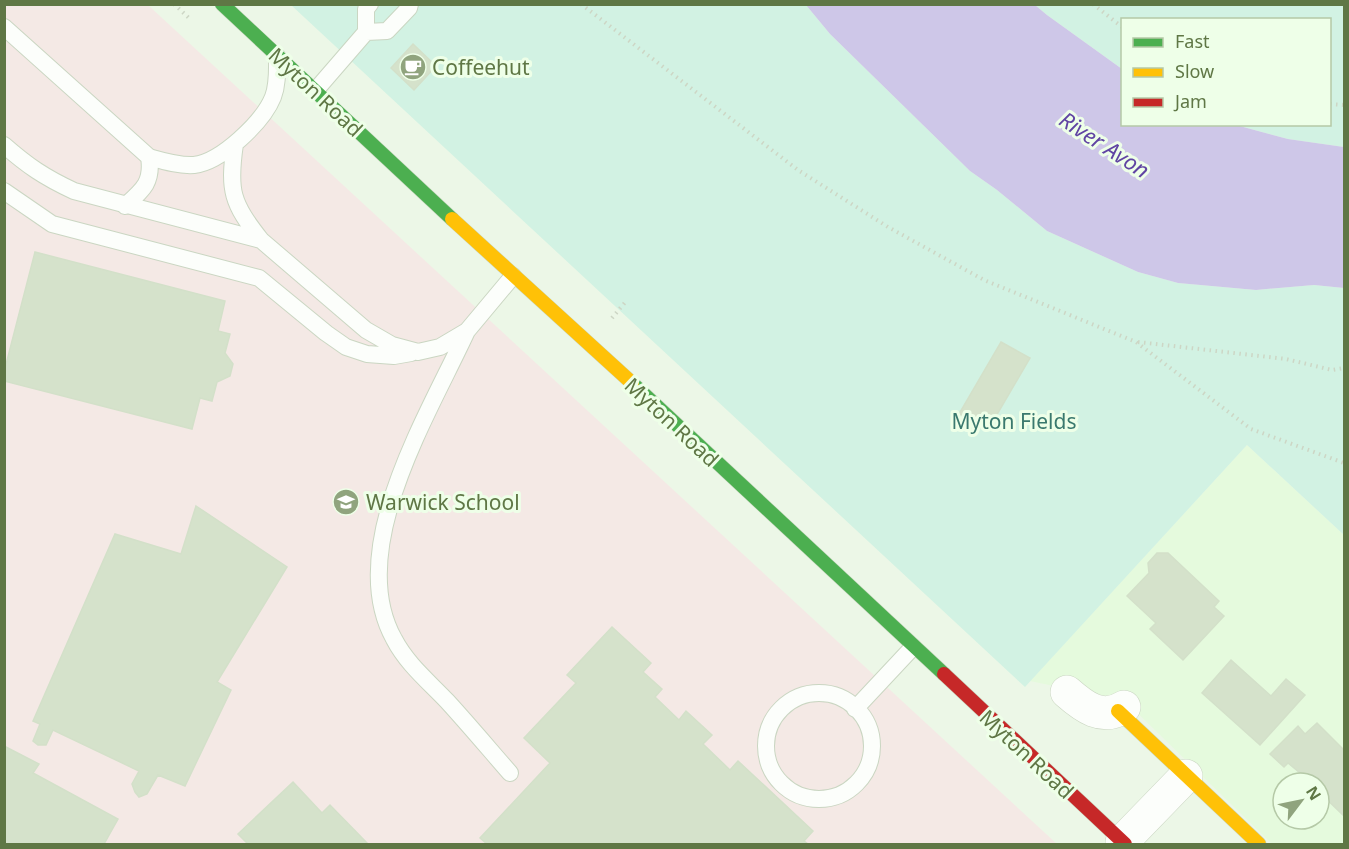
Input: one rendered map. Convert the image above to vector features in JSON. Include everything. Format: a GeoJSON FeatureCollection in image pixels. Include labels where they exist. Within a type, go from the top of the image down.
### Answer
{"type":"FeatureCollection","features":[{"type":"Feature","properties":{"kind":"main road","name":"Myton Road"},"geometry":{"type":"LineString","coordinates":[[222,4],[513,276],[589,343],[1123,843]]}},
{"type":"Feature","properties":{"kind":"main road"},"geometry":{"type":"LineString","coordinates":[[1121,709],[1186,776],[1259,844]]}},
{"type":"Feature","properties":{"kind":"street"},"geometry":{"type":"LineString","coordinates":[[1067,692],[1094,712],[1121,709]]}},
{"type":"Feature","properties":{"kind":"street","name":"Myton Road"},"geometry":{"type":"LineString","coordinates":[[1123,843],[1186,776]]}},
{"type":"Feature","properties":{"kind":"lane"},"geometry":{"type":"LineString","coordinates":[[315,91],[366,32],[366,9],[370,4]]}},
{"type":"Feature","properties":{"kind":"lane"},"geometry":{"type":"LineString","coordinates":[[366,32],[387,31],[409,8],[410,4]]}},
{"type":"Feature","properties":{"kind":"lane"},"geometry":{"type":"LineString","coordinates":[[4,27],[149,157],[194,165],[208,162],[235,144],[268,106],[276,87],[277,56]]}},
{"type":"Feature","properties":{"kind":"lane"},"geometry":{"type":"LineString","coordinates":[[235,144],[231,173],[235,199],[241,214],[261,240],[366,330],[392,345],[418,352]]}},
{"type":"Feature","properties":{"kind":"lane"},"geometry":{"type":"LineString","coordinates":[[4,145],[30,168],[74,191],[261,240]]}},
{"type":"Feature","properties":{"kind":"lane"},"geometry":{"type":"LineString","coordinates":[[125,206],[144,189],[151,169],[149,157]]}},
{"type":"Feature","properties":{"kind":"lane"},"geometry":{"type":"LineString","coordinates":[[4,191],[52,224],[259,278],[326,333],[346,347],[367,354],[394,356],[440,347],[467,331]]}},
{"type":"Feature","properties":{"kind":"lane"},"geometry":{"type":"LineString","coordinates":[[510,773],[447,701],[407,660],[384,619],[379,598],[379,556],[394,493],[424,420],[467,331],[513,276]]}},
{"type":"Feature","properties":{"kind":"lane"},"geometry":{"type":"LineString","coordinates":[[855,709],[913,647]]}},
{"type":"Feature","properties":{"kind":"lane"},"geometry":{"type":"LineString","coordinates":[[823,693],[840,698],[855,709],[865,722],[871,738],[871,755],[866,771],[856,784],[842,794],[826,799],[809,799],[793,793],[780,783],[770,767],[766,750],[768,732],[775,716],[789,703],[805,695],[823,693]]}},
{"type":"Feature","properties":{"kind":"path"},"geometry":{"type":"LineString","coordinates":[[581,4],[798,170],[888,227],[984,280],[1136,342],[1251,429],[1344,463]]}},
{"type":"Feature","properties":{"kind":"path"},"geometry":{"type":"LineString","coordinates":[[1093,4],[1121,26]]}},
{"type":"Feature","properties":{"kind":"path"},"geometry":{"type":"LineString","coordinates":[[620,310],[627,300]]}},
{"type":"Feature","properties":{"kind":"path"},"geometry":{"type":"LineString","coordinates":[[1136,342],[1286,359],[1332,370],[1344,368]]}},
{"type":"Feature","properties":{"kind":"shaded area","name":"Warwick School"},"geometry":{"type":"Polygon","coordinates":[[[5,4],[148,5],[1057,844],[5,844],[5,4]]]}},
{"type":"Feature","properties":{"kind":"shaded area"},"geometry":{"type":"Polygon","coordinates":[[[1247,445],[1344,535],[1344,844],[1272,844],[1121,697],[1092,694],[1030,681],[1247,445]]]}},
{"type":"Feature","properties":{"kind":"green space","name":"Myton Fields"},"geometry":{"type":"Polygon","coordinates":[[[291,5],[806,5],[830,34],[970,171],[1047,231],[1138,272],[1178,283],[1256,290],[1314,285],[1344,288],[1344,535],[1247,445],[1025,687],[291,5]]]}},
{"type":"Feature","properties":{"kind":"green space"},"geometry":{"type":"Polygon","coordinates":[[[1035,5],[1344,5],[1344,147],[1288,139],[1240,126],[1331,126],[1331,18],[1121,18],[1121,68],[1035,5]]]}},
{"type":"Feature","properties":{"kind":"water","name":"River Avon"},"geometry":{"type":"Polygon","coordinates":[[[806,5],[1035,5],[1121,68],[1121,126],[1240,126],[1288,139],[1344,147],[1344,288],[1314,285],[1256,290],[1178,283],[1138,272],[1047,231],[970,171],[830,34],[806,5]]]}},
{"type":"Feature","properties":{"kind":"building","name":"Coffeehut"},"geometry":{"type":"Polygon","coordinates":[[[413,44],[436,66],[414,90],[391,68],[413,44]]]}},
{"type":"Feature","properties":{"kind":"building"},"geometry":{"type":"Polygon","coordinates":[[[35,252],[225,301],[218,331],[230,334],[225,353],[233,364],[230,376],[217,382],[212,401],[200,398],[192,429],[4,381],[4,372],[35,252]]]}},
{"type":"Feature","properties":{"kind":"building"},"geometry":{"type":"Polygon","coordinates":[[[1001,342],[1030,358],[988,430],[959,414],[1001,342]]]}},
{"type":"Feature","properties":{"kind":"building"},"geometry":{"type":"Polygon","coordinates":[[[196,506],[287,567],[217,682],[231,690],[185,786],[158,775],[147,794],[139,797],[132,784],[139,771],[53,730],[46,745],[38,745],[33,741],[40,724],[33,721],[115,534],[181,554],[196,506]]]}},
{"type":"Feature","properties":{"kind":"building"},"geometry":{"type":"Polygon","coordinates":[[[1157,553],[1168,553],[1219,601],[1214,607],[1224,616],[1183,660],[1150,629],[1156,623],[1127,596],[1149,573],[1148,563],[1157,553]]]}},
{"type":"Feature","properties":{"kind":"building"},"geometry":{"type":"Polygon","coordinates":[[[612,627],[651,663],[643,672],[662,689],[655,697],[679,720],[686,711],[712,735],[703,744],[730,770],[738,761],[813,831],[804,841],[808,844],[487,844],[480,838],[550,763],[524,738],[576,683],[567,675],[612,627]]]}},
{"type":"Feature","properties":{"kind":"building"},"geometry":{"type":"Polygon","coordinates":[[[1231,660],[1271,696],[1286,679],[1305,695],[1260,745],[1202,693],[1231,660]]]}},
{"type":"Feature","properties":{"kind":"building"},"geometry":{"type":"Polygon","coordinates":[[[1317,723],[1344,750],[1344,816],[1331,804],[1331,771],[1298,771],[1288,763],[1284,767],[1270,754],[1298,726],[1305,734],[1317,723]]]}},
{"type":"Feature","properties":{"kind":"building"},"geometry":{"type":"Polygon","coordinates":[[[4,746],[39,764],[33,773],[118,819],[104,844],[4,844],[4,746]]]}},
{"type":"Feature","properties":{"kind":"building"},"geometry":{"type":"Polygon","coordinates":[[[293,782],[322,813],[330,805],[368,844],[248,844],[238,834],[293,782]]]}},
{"type":"Feature","properties":{"kind":"traffic: fast"},"geometry":{"type":"LineString","coordinates":[[222,4],[452,219]]}},
{"type":"Feature","properties":{"kind":"traffic: fast"},"geometry":{"type":"LineString","coordinates":[[632,383],[944,674]]}},
{"type":"Feature","properties":{"kind":"traffic: slow"},"geometry":{"type":"LineString","coordinates":[[452,219],[632,383]]}},
{"type":"Feature","properties":{"kind":"traffic: slow"},"geometry":{"type":"LineString","coordinates":[[1118,711],[1259,844]]}},
{"type":"Feature","properties":{"kind":"traffic: jam"},"geometry":{"type":"LineString","coordinates":[[944,674],[1125,844]]}},
{"type":"Feature","properties":{"kind":"place","name":"Coffeehut"},"geometry":{"type":"Point","coordinates":[413,67]}},
{"type":"Feature","properties":{"kind":"place","name":"Warwick School"},"geometry":{"type":"Point","coordinates":[346,502]}}]}
